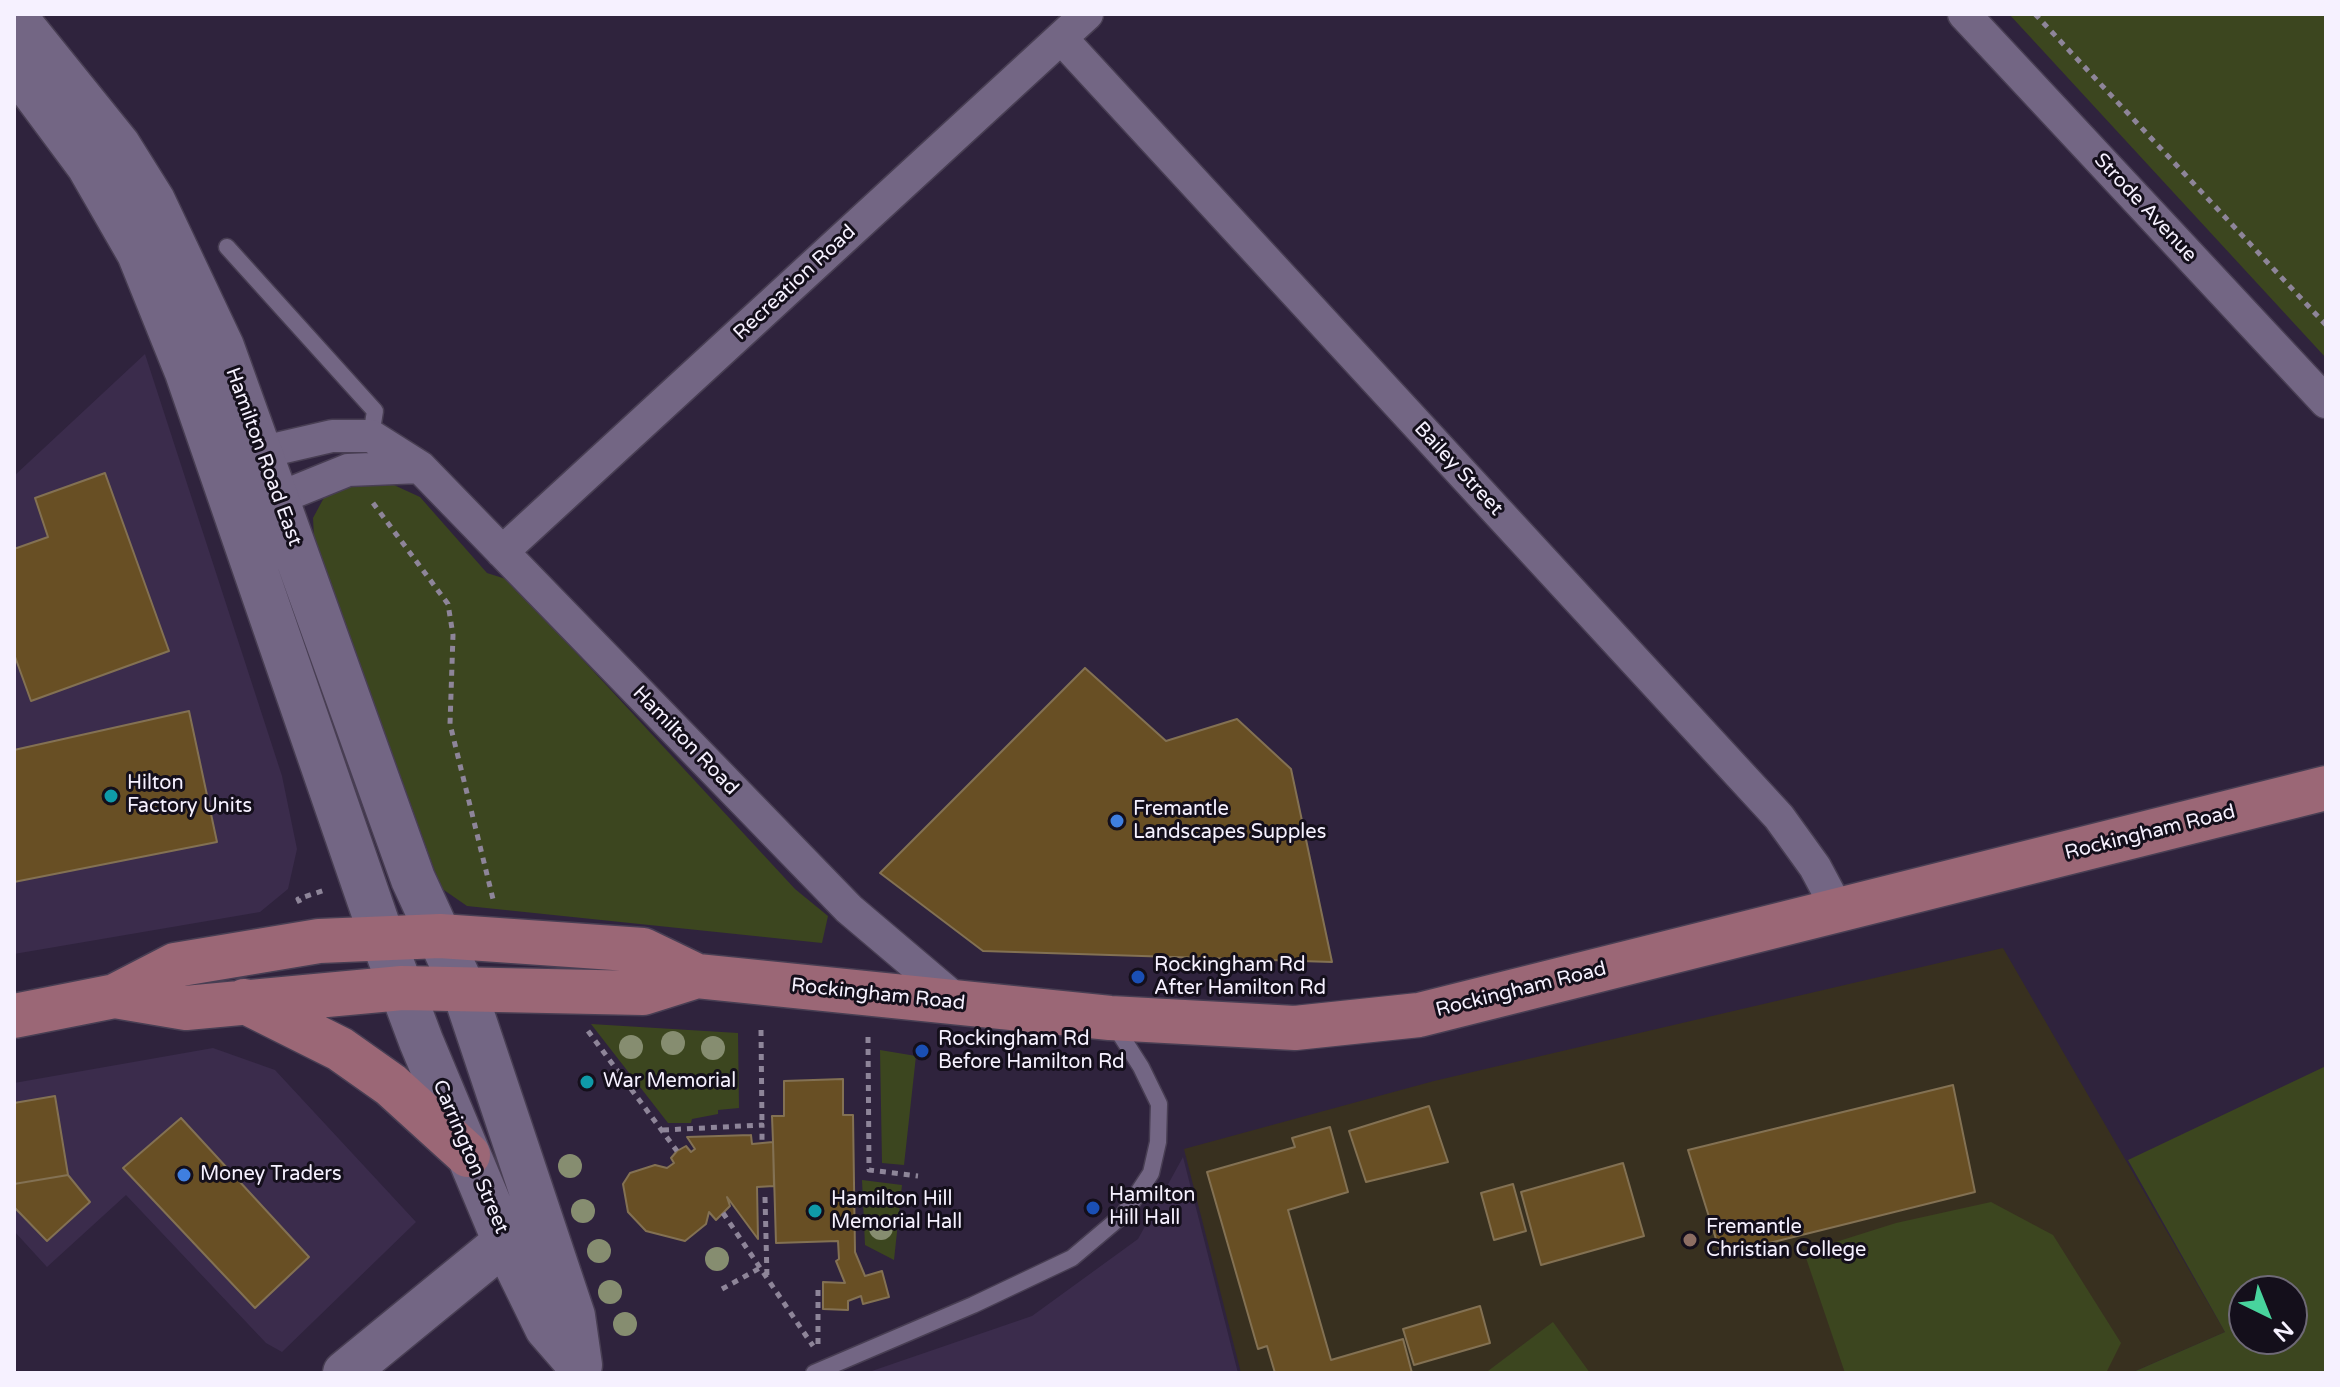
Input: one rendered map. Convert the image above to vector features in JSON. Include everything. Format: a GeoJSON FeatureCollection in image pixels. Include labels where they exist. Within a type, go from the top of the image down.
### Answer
{"type":"FeatureCollection","features":[{"type":"Feature","properties":{"kind":"main road","name":"Hamilton Road East"},"geometry":{"type":"LineString","coordinates":[[14,16],[118,145],[153,201],[222,347],[263,452],[413,879],[440,936]]}},
{"type":"Feature","properties":{"kind":"main road"},"geometry":{"type":"LineString","coordinates":[[14,65],[89,166],[139,253],[163,310],[264,591],[382,937]]}},
{"type":"Feature","properties":{"kind":"main road","name":"Rockingham Road"},"geometry":{"type":"LineString","coordinates":[[14,1016],[115,996],[175,965],[319,941],[440,936],[643,950],[697,976],[1110,1018],[1295,1028],[1419,1015],[2326,788]]}},
{"type":"Feature","properties":{"kind":"main road","name":"Carrington Street"},"geometry":{"type":"LineString","coordinates":[[440,936],[464,990],[573,1316],[582,1369]]}},
{"type":"Feature","properties":{"kind":"main road","name":"Carrington Street"},"geometry":{"type":"LineString","coordinates":[[382,937],[505,1242],[547,1328],[582,1369]]}},
{"type":"Feature","properties":{"kind":"main road","name":"Rockingham Road"},"geometry":{"type":"LineString","coordinates":[[115,996],[186,1008],[402,988],[643,993],[697,976]]}},
{"type":"Feature","properties":{"kind":"main road"},"geometry":{"type":"LineString","coordinates":[[244,1001],[340,1049],[391,1085],[468,1155]]}},
{"type":"Feature","properties":{"kind":"main road"},"geometry":{"type":"LineString","coordinates":[[345,1373],[505,1242]]}},
{"type":"Feature","properties":{"kind":"street","name":"Recreation Road"},"geometry":{"type":"LineString","coordinates":[[502,552],[1087,14]]}},
{"type":"Feature","properties":{"kind":"street","name":"Strode Avenue"},"geometry":{"type":"LineString","coordinates":[[1964,14],[2326,402]]}},
{"type":"Feature","properties":{"kind":"street","name":"Bailey Street"},"geometry":{"type":"LineString","coordinates":[[1061,38],[1779,817],[1815,867],[1839,912]]}},
{"type":"Feature","properties":{"kind":"street"},"geometry":{"type":"LineString","coordinates":[[263,452],[332,436],[371,436]]}},
{"type":"Feature","properties":{"kind":"street","name":"Hamilton Road"},"geometry":{"type":"LineString","coordinates":[[371,436],[420,467],[849,909],[961,1004]]}},
{"type":"Feature","properties":{"kind":"street"},"geometry":{"type":"LineString","coordinates":[[279,498],[348,470],[420,467]]}},
{"type":"Feature","properties":{"kind":"lane"},"geometry":{"type":"LineString","coordinates":[[227,247],[375,411],[371,436]]}},
{"type":"Feature","properties":{"kind":"lane"},"geometry":{"type":"LineString","coordinates":[[814,1373],[973,1305],[1072,1258],[1124,1214],[1151,1173],[1158,1142],[1159,1104],[1141,1067],[1110,1018]]}},
{"type":"Feature","properties":{"kind":"path"},"geometry":{"type":"LineString","coordinates":[[2035,14],[2326,325]]}},
{"type":"Feature","properties":{"kind":"path"},"geometry":{"type":"LineString","coordinates":[[348,470],[448,604],[453,635],[450,724],[491,888]]}},
{"type":"Feature","properties":{"kind":"path"},"geometry":{"type":"LineString","coordinates":[[584,1026],[677,1151]]}},
{"type":"Feature","properties":{"kind":"path"},"geometry":{"type":"LineString","coordinates":[[761,1030],[762,1143]]}},
{"type":"Feature","properties":{"kind":"path"},"geometry":{"type":"LineString","coordinates":[[868,1037],[869,1170],[918,1176]]}},
{"type":"Feature","properties":{"kind":"path"},"geometry":{"type":"LineString","coordinates":[[662,1130],[762,1125]]}},
{"type":"Feature","properties":{"kind":"path"},"geometry":{"type":"LineString","coordinates":[[765,1197],[767,1278]]}},
{"type":"Feature","properties":{"kind":"path"},"geometry":{"type":"LineString","coordinates":[[723,1213],[816,1346],[818,1288]]}},
{"type":"Feature","properties":{"kind":"path"},"geometry":{"type":"LineString","coordinates":[[722,1289],[760,1268]]}},
{"type":"Feature","properties":{"kind":"shaded area"},"geometry":{"type":"Polygon","coordinates":[[[145,354],[282,776],[297,849],[288,889],[260,912],[14,954],[14,476],[145,354]]]}},
{"type":"Feature","properties":{"kind":"shaded area","name":"Fremantle Christian College"},"geometry":{"type":"Polygon","coordinates":[[[2003,948],[2225,1332],[2131,1373],[1241,1373],[1184,1149],[1434,1081],[2003,948]]]}},
{"type":"Feature","properties":{"kind":"shaded area"},"geometry":{"type":"Polygon","coordinates":[[[213,1048],[275,1070],[416,1222],[282,1352],[266,1343],[126,1195],[47,1267],[14,1231],[14,1083],[213,1048]]]}},
{"type":"Feature","properties":{"kind":"shaded area"},"geometry":{"type":"Polygon","coordinates":[[[1183,1157],[1238,1373],[866,1373],[1032,1316],[1138,1239],[1183,1157]]]}},
{"type":"Feature","properties":{"kind":"green space"},"geometry":{"type":"Polygon","coordinates":[[[2009,14],[2326,14],[2326,358],[2009,14]]]}},
{"type":"Feature","properties":{"kind":"green space"},"geometry":{"type":"Polygon","coordinates":[[[383,480],[420,497],[487,573],[509,580],[795,889],[828,916],[822,943],[467,906],[441,888],[314,538],[313,518],[327,492],[347,482],[383,480]]]}},
{"type":"Feature","properties":{"kind":"green space"},"geometry":{"type":"Polygon","coordinates":[[[591,1024],[738,1033],[739,1108],[718,1110],[718,1114],[692,1119],[691,1123],[668,1123],[591,1024]]]}},
{"type":"Feature","properties":{"kind":"green space"},"geometry":{"type":"Polygon","coordinates":[[[880,1050],[916,1056],[904,1165],[882,1163],[880,1050]]]}},
{"type":"Feature","properties":{"kind":"green space"},"geometry":{"type":"Polygon","coordinates":[[[2326,1066],[2326,1373],[2131,1373],[2225,1332],[2128,1160],[2326,1066]]]}},
{"type":"Feature","properties":{"kind":"green space"},"geometry":{"type":"Polygon","coordinates":[[[862,1180],[902,1185],[894,1260],[865,1245],[862,1180]]]}},
{"type":"Feature","properties":{"kind":"green space"},"geometry":{"type":"Polygon","coordinates":[[[1991,1202],[2053,1235],[2121,1343],[2106,1373],[1845,1373],[1804,1252],[1896,1223],[1991,1202]]]}},
{"type":"Feature","properties":{"kind":"green space"},"geometry":{"type":"Polygon","coordinates":[[[1553,1322],[1590,1373],[1484,1373],[1488,1371],[1553,1322]]]}},
{"type":"Feature","properties":{"kind":"building"},"geometry":{"type":"Polygon","coordinates":[[[105,473],[169,651],[31,701],[14,654],[14,549],[48,537],[35,498],[105,473]]]}},
{"type":"Feature","properties":{"kind":"building","name":"Fremantle Landscapes Supples"},"geometry":{"type":"Polygon","coordinates":[[[1085,668],[1166,741],[1237,719],[1291,769],[1332,962],[983,951],[880,873],[1085,668]]]}},
{"type":"Feature","properties":{"kind":"building","name":"Hilton Factory Units"},"geometry":{"type":"Polygon","coordinates":[[[189,711],[217,842],[14,882],[14,750],[189,711]]]}},
{"type":"Feature","properties":{"kind":"building","name":"Hamilton Hill Memorial Hall"},"geometry":{"type":"Polygon","coordinates":[[[843,1079],[843,1115],[853,1115],[855,1252],[865,1276],[882,1271],[889,1297],[863,1304],[861,1296],[848,1301],[848,1310],[823,1309],[823,1282],[845,1283],[836,1261],[839,1259],[838,1241],[776,1243],[772,1116],[784,1116],[784,1081],[843,1079]]]}},
{"type":"Feature","properties":{"kind":"building"},"geometry":{"type":"Polygon","coordinates":[[[1953,1085],[1975,1192],[1721,1255],[1688,1150],[1953,1085]]]}},
{"type":"Feature","properties":{"kind":"building"},"geometry":{"type":"Polygon","coordinates":[[[55,1096],[68,1175],[14,1184],[14,1103],[55,1096]]]}},
{"type":"Feature","properties":{"kind":"building"},"geometry":{"type":"Polygon","coordinates":[[[1429,1106],[1448,1162],[1366,1182],[1349,1131],[1429,1106]]]}},
{"type":"Feature","properties":{"kind":"building"},"geometry":{"type":"Polygon","coordinates":[[[181,1118],[309,1257],[255,1308],[123,1168],[181,1118]]]}},
{"type":"Feature","properties":{"kind":"building"},"geometry":{"type":"Polygon","coordinates":[[[1330,1127],[1348,1192],[1288,1210],[1331,1360],[1403,1339],[1412,1373],[1275,1373],[1267,1346],[1258,1349],[1207,1172],[1295,1147],[1292,1138],[1330,1127]]]}},
{"type":"Feature","properties":{"kind":"building"},"geometry":{"type":"Polygon","coordinates":[[[751,1135],[752,1144],[773,1142],[774,1186],[757,1187],[758,1239],[727,1197],[730,1206],[716,1220],[709,1212],[706,1224],[685,1241],[646,1231],[628,1212],[623,1184],[630,1173],[655,1165],[667,1168],[674,1163],[671,1158],[677,1151],[686,1146],[691,1152],[695,1149],[687,1137],[751,1135]]]}},
{"type":"Feature","properties":{"kind":"building"},"geometry":{"type":"Polygon","coordinates":[[[1623,1163],[1644,1236],[1541,1265],[1521,1192],[1623,1163]]]}},
{"type":"Feature","properties":{"kind":"building"},"geometry":{"type":"Polygon","coordinates":[[[68,1175],[90,1202],[47,1241],[14,1207],[14,1184],[68,1175]]]}},
{"type":"Feature","properties":{"kind":"building"},"geometry":{"type":"Polygon","coordinates":[[[1513,1184],[1526,1231],[1494,1240],[1481,1193],[1513,1184]]]}},
{"type":"Feature","properties":{"kind":"building"},"geometry":{"type":"Polygon","coordinates":[[[1480,1306],[1490,1343],[1414,1365],[1403,1329],[1480,1306]]]}},
{"type":"Feature","properties":{"kind":"place","name":"Hilton Factory Units"},"geometry":{"type":"Point","coordinates":[111,796]}},
{"type":"Feature","properties":{"kind":"place","name":"Fremantle Landscapes Supples"},"geometry":{"type":"Point","coordinates":[1117,821]}},
{"type":"Feature","properties":{"kind":"place","name":"Rockingham Rd After Hamilton Rd"},"geometry":{"type":"Point","coordinates":[1138,977]}},
{"type":"Feature","properties":{"kind":"place","name":"Rockingham Rd Before Hamilton Rd"},"geometry":{"type":"Point","coordinates":[922,1051]}},
{"type":"Feature","properties":{"kind":"place","name":"War Memorial"},"geometry":{"type":"Point","coordinates":[587,1082]}},
{"type":"Feature","properties":{"kind":"place","name":"Money Traders"},"geometry":{"type":"Point","coordinates":[184,1175]}},
{"type":"Feature","properties":{"kind":"place","name":"Hamilton Hill Hall"},"geometry":{"type":"Point","coordinates":[1093,1208]}},
{"type":"Feature","properties":{"kind":"place","name":"Hamilton Hill Memorial Hall"},"geometry":{"type":"Point","coordinates":[815,1211]}},
{"type":"Feature","properties":{"kind":"place","name":"Fremantle Christian College"},"geometry":{"type":"Point","coordinates":[1690,1240]}}]}
